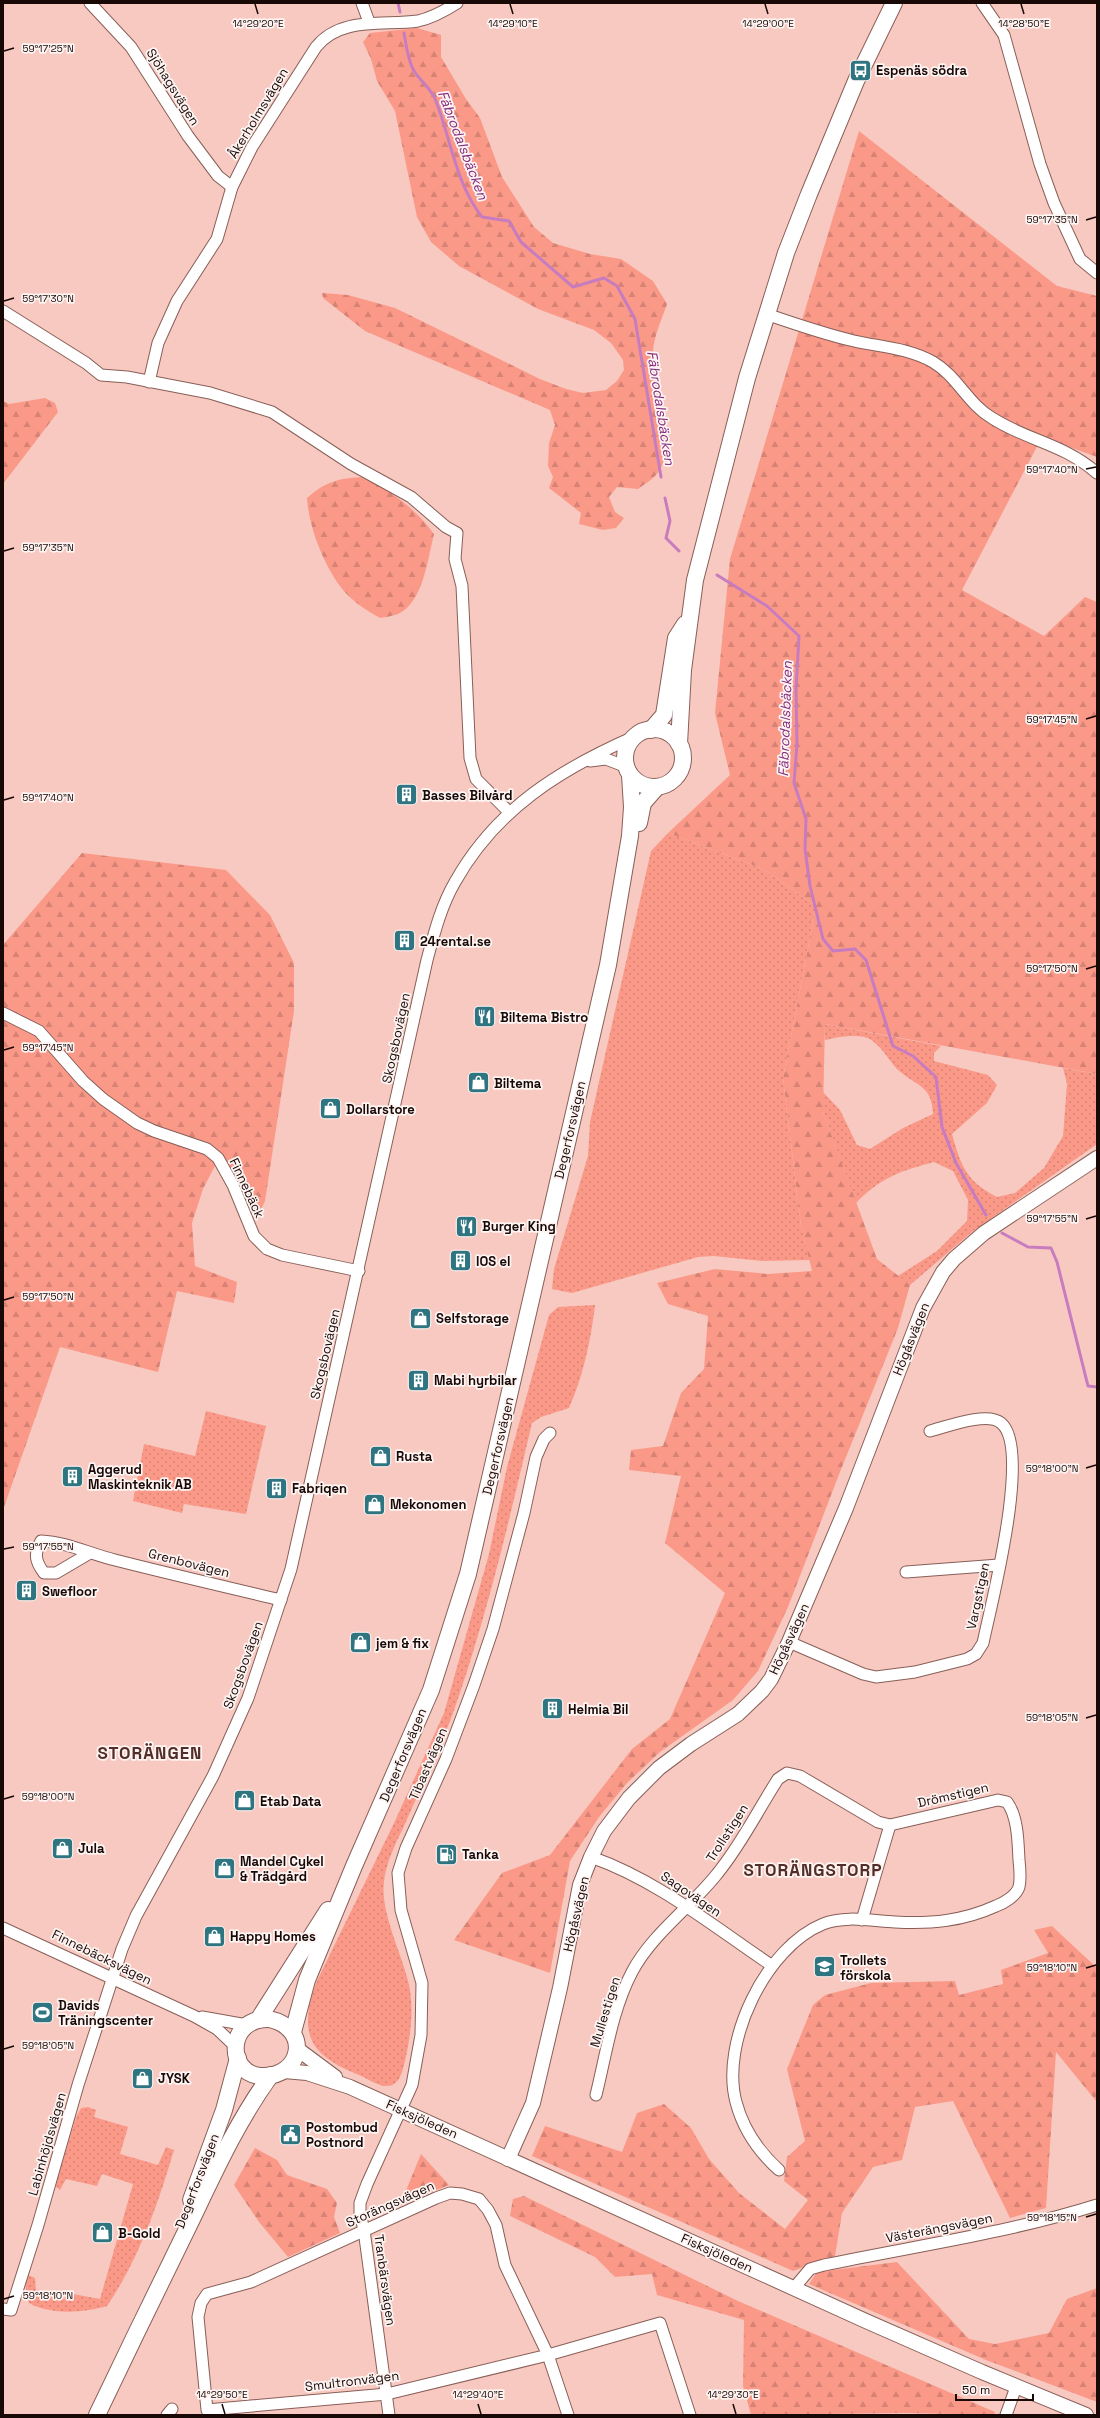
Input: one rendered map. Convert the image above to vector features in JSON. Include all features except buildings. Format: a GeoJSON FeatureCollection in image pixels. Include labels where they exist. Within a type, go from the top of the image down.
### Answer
{"type":"FeatureCollection","features":[{"type":"Feature","properties":{"kind":"main road"},"geometry":{"type":"LineString","coordinates":[[688,620],[676,638],[664,715],[651,730],[636,736],[627,750],[629,771],[641,784],[657,787],[668,784],[680,772],[683,761],[679,744],[682,721],[681,692],[688,620],[695,580],[747,378],[766,314],[809,194],[856,81],[894,3]]}},
{"type":"Feature","properties":{"kind":"main road"},"geometry":{"type":"LineString","coordinates":[[651,730],[668,733],[679,744]]}},
{"type":"Feature","properties":{"kind":"main road","name":"Degerforsvägen"},"geometry":{"type":"LineString","coordinates":[[608,965],[630,836],[632,807],[629,771]]}},
{"type":"Feature","properties":{"kind":"main road","name":"Degerforsvägen"},"geometry":{"type":"LineString","coordinates":[[293,2032],[307,1980],[354,1866],[431,1690],[468,1574],[608,965],[629,890],[643,803],[657,787]]}},
{"type":"Feature","properties":{"kind":"main road","name":"Degerforsvägen"},"geometry":{"type":"LineString","coordinates":[[252,2022],[316,1931],[354,1866]]}},
{"type":"Feature","properties":{"kind":"main road"},"geometry":{"type":"LineString","coordinates":[[274,2020],[286,2025],[293,2032],[296,2048],[294,2060],[278,2073],[252,2074],[246,2070],[236,2052],[239,2033],[252,2022],[274,2020]]}},
{"type":"Feature","properties":{"kind":"main road","name":"Degerforsvägen"},"geometry":{"type":"LineString","coordinates":[[150,2302],[208,2156],[226,2104],[236,2052]]}},
{"type":"Feature","properties":{"kind":"main road","name":"Degerforsvägen"},"geometry":{"type":"LineString","coordinates":[[97,2415],[150,2302],[241,2122],[255,2097],[278,2073]]}},
{"type":"Feature","properties":{"kind":"street","name":"Sjöhagsvägen"},"geometry":{"type":"LineString","coordinates":[[90,3],[131,47],[188,136],[218,176],[232,187]]}},
{"type":"Feature","properties":{"kind":"street"},"geometry":{"type":"LineString","coordinates":[[362,3],[369,22]]}},
{"type":"Feature","properties":{"kind":"street","name":"Åkerholmsvägen"},"geometry":{"type":"LineString","coordinates":[[149,382],[158,343],[177,301],[217,239],[232,187],[252,147],[318,43],[345,29],[369,22],[420,20],[457,3]]}},
{"type":"Feature","properties":{"kind":"street"},"geometry":{"type":"LineString","coordinates":[[982,3],[1004,35],[1040,164],[1054,203],[1080,259],[1097,273]]}},
{"type":"Feature","properties":{"kind":"street"},"geometry":{"type":"LineString","coordinates":[[3,311],[86,362],[101,375],[114,375],[210,393],[272,412],[356,467],[411,497],[446,527],[457,533],[455,560],[462,586],[470,758],[476,779],[509,812]]}},
{"type":"Feature","properties":{"kind":"street"},"geometry":{"type":"LineString","coordinates":[[766,314],[852,340],[909,351],[922,357],[944,371],[979,409],[992,418],[1071,453],[1097,473]]}},
{"type":"Feature","properties":{"kind":"street","name":"Skogsbovägen"},"geometry":{"type":"LineString","coordinates":[[113,1978],[134,1919],[199,1804],[248,1698],[281,1600],[307,1502],[427,960],[436,928],[454,883],[475,851],[509,812],[530,795],[580,764],[636,736]]}},
{"type":"Feature","properties":{"kind":"street","name":"Skogsbovägen"},"geometry":{"type":"LineString","coordinates":[[580,764],[606,759],[629,771]]}},
{"type":"Feature","properties":{"kind":"street","name":"Finnebäck"},"geometry":{"type":"LineString","coordinates":[[3,1013],[39,1031],[83,1081],[103,1099],[137,1122],[154,1131],[207,1149],[218,1158],[233,1185],[250,1226],[259,1243],[282,1255],[359,1271]]}},
{"type":"Feature","properties":{"kind":"street","name":"Högåsvägen"},"geometry":{"type":"LineString","coordinates":[[508,2159],[533,2103],[560,1988],[580,1885],[591,1857],[604,1831],[646,1780],[676,1754],[738,1714],[762,1691],[780,1663],[865,1461],[931,1290],[954,1259],[969,1245],[1097,1158]]}},
{"type":"Feature","properties":{"kind":"street","name":"Vargstigen"},"geometry":{"type":"LineString","coordinates":[[790,1642],[859,1672],[876,1677],[915,1672],[967,1659],[976,1654],[982,1642],[999,1565],[1011,1492],[1013,1467],[1007,1431],[1001,1423],[993,1419],[983,1418],[930,1431]]}},
{"type":"Feature","properties":{"kind":"street","name":"Tibastvägen"},"geometry":{"type":"LineString","coordinates":[[402,2110],[412,2085],[417,2062],[422,2005],[419,1967],[401,1910],[398,1873],[406,1848],[446,1759],[474,1685],[493,1629],[524,1513],[536,1457],[544,1439],[550,1433]]}},
{"type":"Feature","properties":{"kind":"street","name":"Grenbovägen"},"geometry":{"type":"LineString","coordinates":[[90,1553],[281,1600]]}},
{"type":"Feature","properties":{"kind":"street"},"geometry":{"type":"LineString","coordinates":[[906,1572],[999,1565]]}},
{"type":"Feature","properties":{"kind":"street","name":"Trollstigen"},"geometry":{"type":"LineString","coordinates":[[686,1907],[727,1862],[774,1785],[787,1773],[800,1776],[871,1819],[890,1825]]}},
{"type":"Feature","properties":{"kind":"street","name":"Drömstigen"},"geometry":{"type":"LineString","coordinates":[[779,2170],[754,2144],[740,2115],[733,2082],[735,2053],[742,2026],[752,2000],[771,1965],[800,1936],[813,1928],[842,1920],[928,1923],[968,1917],[1000,1905],[1013,1895],[1018,1888],[1018,1841],[1012,1809],[1007,1802],[998,1800],[890,1825]]}},
{"type":"Feature","properties":{"kind":"street"},"geometry":{"type":"LineString","coordinates":[[862,1920],[890,1825]]}},
{"type":"Feature","properties":{"kind":"street","name":"Sagovägen"},"geometry":{"type":"LineString","coordinates":[[591,1857],[618,1867],[647,1881],[771,1965]]}},
{"type":"Feature","properties":{"kind":"street","name":"Mullestigen"},"geometry":{"type":"LineString","coordinates":[[596,2095],[626,1985],[642,1957],[686,1907]]}},
{"type":"Feature","properties":{"kind":"street","name":"Finnebäcksvägen"},"geometry":{"type":"LineString","coordinates":[[3,1928],[188,2013],[216,2029],[236,2052]]}},
{"type":"Feature","properties":{"kind":"street","name":"Labinhöjdsvägen"},"geometry":{"type":"LineString","coordinates":[[3,2309],[10,2310],[25,2268],[78,2085],[113,1978]]}},
{"type":"Feature","properties":{"kind":"street","name":"Finnebäcksvägen"},"geometry":{"type":"LineString","coordinates":[[188,2013],[214,2020],[252,2022]]}},
{"type":"Feature","properties":{"kind":"street","name":"Fisksjöleden"},"geometry":{"type":"LineString","coordinates":[[296,2048],[311,2061],[350,2087]]}},
{"type":"Feature","properties":{"kind":"street","name":"Fisksjöleden"},"geometry":{"type":"LineString","coordinates":[[278,2073],[307,2073],[350,2087],[1016,2387],[1086,2415]]}},
{"type":"Feature","properties":{"kind":"street","name":"Tranbärsvägen"},"geometry":{"type":"LineString","coordinates":[[389,2415],[364,2230],[360,2214],[360,2203],[366,2184],[402,2110]]}},
{"type":"Feature","properties":{"kind":"street","name":"Storängsvägen"},"geometry":{"type":"LineString","coordinates":[[207,2294],[251,2282],[364,2230],[450,2193],[462,2194],[479,2199],[496,2225],[510,2278],[548,2355],[568,2415]]}},
{"type":"Feature","properties":{"kind":"street","name":"Västerängsvägen"},"geometry":{"type":"LineString","coordinates":[[794,2288],[810,2269],[824,2265],[1032,2224],[1097,2205]]}},
{"type":"Feature","properties":{"kind":"street","name":"Smultronvägen"},"geometry":{"type":"LineString","coordinates":[[207,2294],[200,2303],[198,2317],[207,2410],[387,2394],[548,2355],[660,2323],[690,2415]]}},
{"type":"Feature","properties":{"kind":"street"},"geometry":{"type":"LineString","coordinates":[[1006,2415],[1016,2387]]}},
{"type":"Feature","properties":{"kind":"green space"},"geometry":{"type":"Polygon","coordinates":[[[417,28],[441,35],[441,57],[466,99],[480,118],[502,177],[534,227],[553,243],[590,254],[621,259],[653,281],[667,304],[653,348],[654,367],[666,429],[664,458],[657,474],[644,485],[638,489],[617,487],[609,497],[615,512],[624,518],[616,528],[603,530],[579,524],[581,513],[549,488],[553,477],[548,466],[549,443],[555,425],[550,410],[365,331],[323,298],[322,293],[348,295],[395,308],[540,379],[566,389],[583,393],[606,390],[617,381],[624,370],[623,360],[611,343],[594,330],[538,309],[459,266],[431,242],[417,217],[395,111],[377,81],[371,59],[363,42],[370,33],[417,28]]]}},
{"type":"Feature","properties":{"kind":"green space"},"geometry":{"type":"Polygon","coordinates":[[[859,131],[1057,286],[1097,296],[1097,457],[1042,437],[962,590],[1044,636],[1085,597],[1097,602],[1097,1074],[825,1024],[823,1112],[877,1259],[910,1285],[898,1328],[788,1607],[758,1671],[733,1700],[660,1752],[627,1783],[599,1817],[570,1861],[550,1973],[454,1940],[502,1873],[550,1855],[632,1749],[670,1719],[725,1593],[665,1543],[681,1476],[629,1470],[631,1450],[663,1446],[681,1393],[704,1369],[708,1316],[668,1304],[657,1283],[715,1269],[768,1274],[812,1271],[801,1226],[783,1078],[816,906],[763,869],[668,833],[730,775],[715,713],[730,559],[859,131]]]}},
{"type":"Feature","properties":{"kind":"green space"},"geometry":{"type":"Polygon","coordinates":[[[45,398],[55,403],[58,412],[3,484],[3,401],[9,404],[45,398]]]}},
{"type":"Feature","properties":{"kind":"green space"},"geometry":{"type":"Polygon","coordinates":[[[363,477],[402,501],[426,524],[434,534],[427,567],[419,590],[413,600],[398,614],[380,618],[351,598],[336,580],[324,558],[314,534],[308,510],[307,498],[320,488],[339,480],[363,477]]]}},
{"type":"Feature","properties":{"kind":"green space"},"geometry":{"type":"Polygon","coordinates":[[[668,833],[763,869],[816,906],[783,1078],[801,1226],[810,1260],[762,1261],[714,1256],[698,1257],[572,1293],[552,1289],[554,1269],[588,1156],[590,1122],[651,851],[668,833]]]}},
{"type":"Feature","properties":{"kind":"green space"},"geometry":{"type":"Polygon","coordinates":[[[82,853],[226,870],[270,915],[294,963],[294,1011],[265,1201],[256,1220],[232,1171],[218,1160],[203,1189],[192,1223],[195,1266],[237,1282],[234,1303],[177,1291],[158,1372],[60,1347],[3,1510],[3,945],[82,853]]]}},
{"type":"Feature","properties":{"kind":"green space"},"geometry":{"type":"Polygon","coordinates":[[[825,1024],[941,1046],[934,1053],[934,1061],[988,1075],[997,1085],[987,1103],[952,1134],[958,1155],[966,1172],[978,1185],[997,1197],[1015,1193],[1044,1168],[1063,1136],[1067,1084],[1063,1068],[1097,1074],[1097,1144],[972,1232],[910,1285],[898,1276],[937,1251],[967,1221],[968,1200],[953,1171],[934,1162],[892,1176],[874,1187],[856,1203],[823,1112],[823,1092],[840,1110],[857,1145],[870,1149],[903,1128],[933,1114],[932,1104],[926,1091],[897,1069],[881,1049],[870,1039],[866,1037],[854,1036],[825,1040],[825,1024]]]}},
{"type":"Feature","properties":{"kind":"green space"},"geometry":{"type":"Polygon","coordinates":[[[595,1305],[586,1358],[569,1408],[541,1417],[532,1423],[515,1497],[476,1644],[447,1730],[387,1867],[384,1882],[385,1905],[391,1930],[407,1977],[411,1997],[411,2019],[409,2041],[400,2078],[394,2084],[383,2086],[342,2067],[319,2051],[312,2041],[309,2029],[308,2016],[311,2001],[316,1983],[395,1821],[444,1713],[489,1554],[507,1467],[549,1315],[558,1307],[595,1305]]]}},
{"type":"Feature","properties":{"kind":"green space"},"geometry":{"type":"Polygon","coordinates":[[[206,1411],[266,1426],[246,1514],[184,1504],[182,1513],[133,1501],[144,1444],[195,1456],[206,1411]]]}},
{"type":"Feature","properties":{"kind":"green space"},"geometry":{"type":"Polygon","coordinates":[[[1052,1926],[1097,1968],[1097,2102],[1056,2052],[1046,2208],[1010,2218],[953,2101],[915,2107],[902,2160],[873,2167],[842,2213],[835,2256],[793,2271],[532,2156],[545,2126],[622,2152],[637,2113],[664,2104],[691,2128],[709,2159],[739,2193],[785,2229],[808,2200],[784,2181],[787,2157],[805,2141],[787,2069],[813,2005],[825,1995],[871,1983],[955,1981],[959,1995],[1003,1984],[1001,1970],[1048,1953],[1034,1930],[1052,1926]]]}},
{"type":"Feature","properties":{"kind":"green space"},"geometry":{"type":"Polygon","coordinates":[[[88,2107],[96,2110],[94,2117],[128,2127],[120,2154],[158,2165],[166,2147],[174,2150],[154,2211],[138,2250],[129,2269],[107,2306],[67,2312],[47,2310],[29,2303],[25,2284],[28,2275],[35,2278],[36,2290],[64,2299],[68,2293],[100,2299],[133,2184],[102,2174],[97,2186],[66,2179],[60,2190],[55,2186],[76,2117],[81,2108],[88,2107]]]}},
{"type":"Feature","properties":{"kind":"green space"},"geometry":{"type":"Polygon","coordinates":[[[255,2148],[277,2160],[287,2175],[327,2189],[337,2203],[334,2217],[340,2233],[288,2257],[259,2222],[234,2185],[255,2148]]]}},
{"type":"Feature","properties":{"kind":"green space"},"geometry":{"type":"Polygon","coordinates":[[[421,2154],[449,2185],[400,2205],[421,2154]]]}},
{"type":"Feature","properties":{"kind":"green space"},"geometry":{"type":"Polygon","coordinates":[[[524,2196],[738,2301],[995,2412],[994,2415],[907,2413],[751,2415],[743,2386],[744,2320],[657,2295],[652,2274],[615,2277],[595,2257],[510,2216],[513,2199],[524,2196]]]}},
{"type":"Feature","properties":{"kind":"green space"},"geometry":{"type":"Polygon","coordinates":[[[897,2262],[969,2339],[995,2344],[1049,2333],[1067,2299],[1097,2288],[1097,2402],[986,2360],[809,2284],[817,2272],[897,2262]]]}},
{"type":"Feature","properties":{"kind":"waterway","name":"Fäbrodalsbäcken"},"geometry":{"type":"LineString","coordinates":[[398,3],[400,12]]}},
{"type":"Feature","properties":{"kind":"waterway","name":"Fäbrodalsbäcken"},"geometry":{"type":"LineString","coordinates":[[404,33],[412,67],[434,96],[460,176],[473,204],[482,217],[509,221],[521,242],[573,287],[604,278],[617,286],[635,319],[661,477]]}},
{"type":"Feature","properties":{"kind":"waterway","name":"Fäbrodalsbäcken"},"geometry":{"type":"LineString","coordinates":[[665,498],[670,521],[666,538],[679,551]]}},
{"type":"Feature","properties":{"kind":"waterway","name":"Fäbrodalsbäcken"},"geometry":{"type":"LineString","coordinates":[[717,575],[767,606],[799,636],[796,690],[797,744],[794,783],[806,819],[805,849],[810,886],[823,939],[833,951],[855,949],[866,960],[893,1046],[913,1056],[936,1077],[942,1127],[956,1163],[986,1215]]}},
{"type":"Feature","properties":{"kind":"waterway","name":"Fäbrodalsbäcken"},"geometry":{"type":"LineString","coordinates":[[1002,1233],[1028,1247],[1051,1248],[1057,1262],[1088,1386],[1097,1387]]}},
{"type":"Feature","properties":{"kind":"place","name":"Espenäs södra"},"geometry":{"type":"Point","coordinates":[861,70]}},
{"type":"Feature","properties":{"kind":"place","name":"Basses Bilvård"},"geometry":{"type":"Point","coordinates":[407,795]}},
{"type":"Feature","properties":{"kind":"place","name":"24rental.se"},"geometry":{"type":"Point","coordinates":[404,941]}},
{"type":"Feature","properties":{"kind":"place","name":"Biltema Bistro"},"geometry":{"type":"Point","coordinates":[484,1017]}},
{"type":"Feature","properties":{"kind":"place","name":"Biltema"},"geometry":{"type":"Point","coordinates":[478,1083]}},
{"type":"Feature","properties":{"kind":"place","name":"Dollarstore"},"geometry":{"type":"Point","coordinates":[331,1109]}},
{"type":"Feature","properties":{"kind":"place","name":"Burger King"},"geometry":{"type":"Point","coordinates":[467,1226]}},
{"type":"Feature","properties":{"kind":"place","name":"IOS el"},"geometry":{"type":"Point","coordinates":[460,1261]}},
{"type":"Feature","properties":{"kind":"place","name":"Selfstorage"},"geometry":{"type":"Point","coordinates":[420,1318]}},
{"type":"Feature","properties":{"kind":"place","name":"Mabi hyrbilar"},"geometry":{"type":"Point","coordinates":[419,1380]}},
{"type":"Feature","properties":{"kind":"place","name":"Rusta"},"geometry":{"type":"Point","coordinates":[380,1456]}},
{"type":"Feature","properties":{"kind":"place","name":"Aggerud Maskinteknik AB"},"geometry":{"type":"Point","coordinates":[72,1476]}},
{"type":"Feature","properties":{"kind":"place","name":"Fabriqen"},"geometry":{"type":"Point","coordinates":[276,1488]}},
{"type":"Feature","properties":{"kind":"place","name":"Mekonomen"},"geometry":{"type":"Point","coordinates":[374,1504]}},
{"type":"Feature","properties":{"kind":"place","name":"Swefloor"},"geometry":{"type":"Point","coordinates":[26,1591]}},
{"type":"Feature","properties":{"kind":"place","name":"jem & fix"},"geometry":{"type":"Point","coordinates":[361,1643]}},
{"type":"Feature","properties":{"kind":"place","name":"Helmia Bil"},"geometry":{"type":"Point","coordinates":[552,1709]}},
{"type":"Feature","properties":{"kind":"place","name":"Etab Data"},"geometry":{"type":"Point","coordinates":[244,1801]}},
{"type":"Feature","properties":{"kind":"place","name":"Jula"},"geometry":{"type":"Point","coordinates":[62,1848]}},
{"type":"Feature","properties":{"kind":"place","name":"Tanka"},"geometry":{"type":"Point","coordinates":[446,1854]}},
{"type":"Feature","properties":{"kind":"place","name":"Mandel Cykel & Trädgård"},"geometry":{"type":"Point","coordinates":[224,1868]}},
{"type":"Feature","properties":{"kind":"place","name":"Happy Homes"},"geometry":{"type":"Point","coordinates":[214,1936]}},
{"type":"Feature","properties":{"kind":"place","name":"Trollets förskola"},"geometry":{"type":"Point","coordinates":[824,1967]}},
{"type":"Feature","properties":{"kind":"place","name":"Davids Träningscenter"},"geometry":{"type":"Point","coordinates":[42,2012]}},
{"type":"Feature","properties":{"kind":"place","name":"JYSK"},"geometry":{"type":"Point","coordinates":[143,2078]}},
{"type":"Feature","properties":{"kind":"place","name":"Postombud Postnord"},"geometry":{"type":"Point","coordinates":[291,2134]}},
{"type":"Feature","properties":{"kind":"place","name":"B-Gold"},"geometry":{"type":"Point","coordinates":[102,2233]}},
{"type":"Feature","properties":{"kind":"district","name":"STORÄNGEN"},"geometry":{"type":"Point","coordinates":[150,1753]}},
{"type":"Feature","properties":{"kind":"district","name":"STORÄNGSTORP"},"geometry":{"type":"Point","coordinates":[813,1870]}}]}
